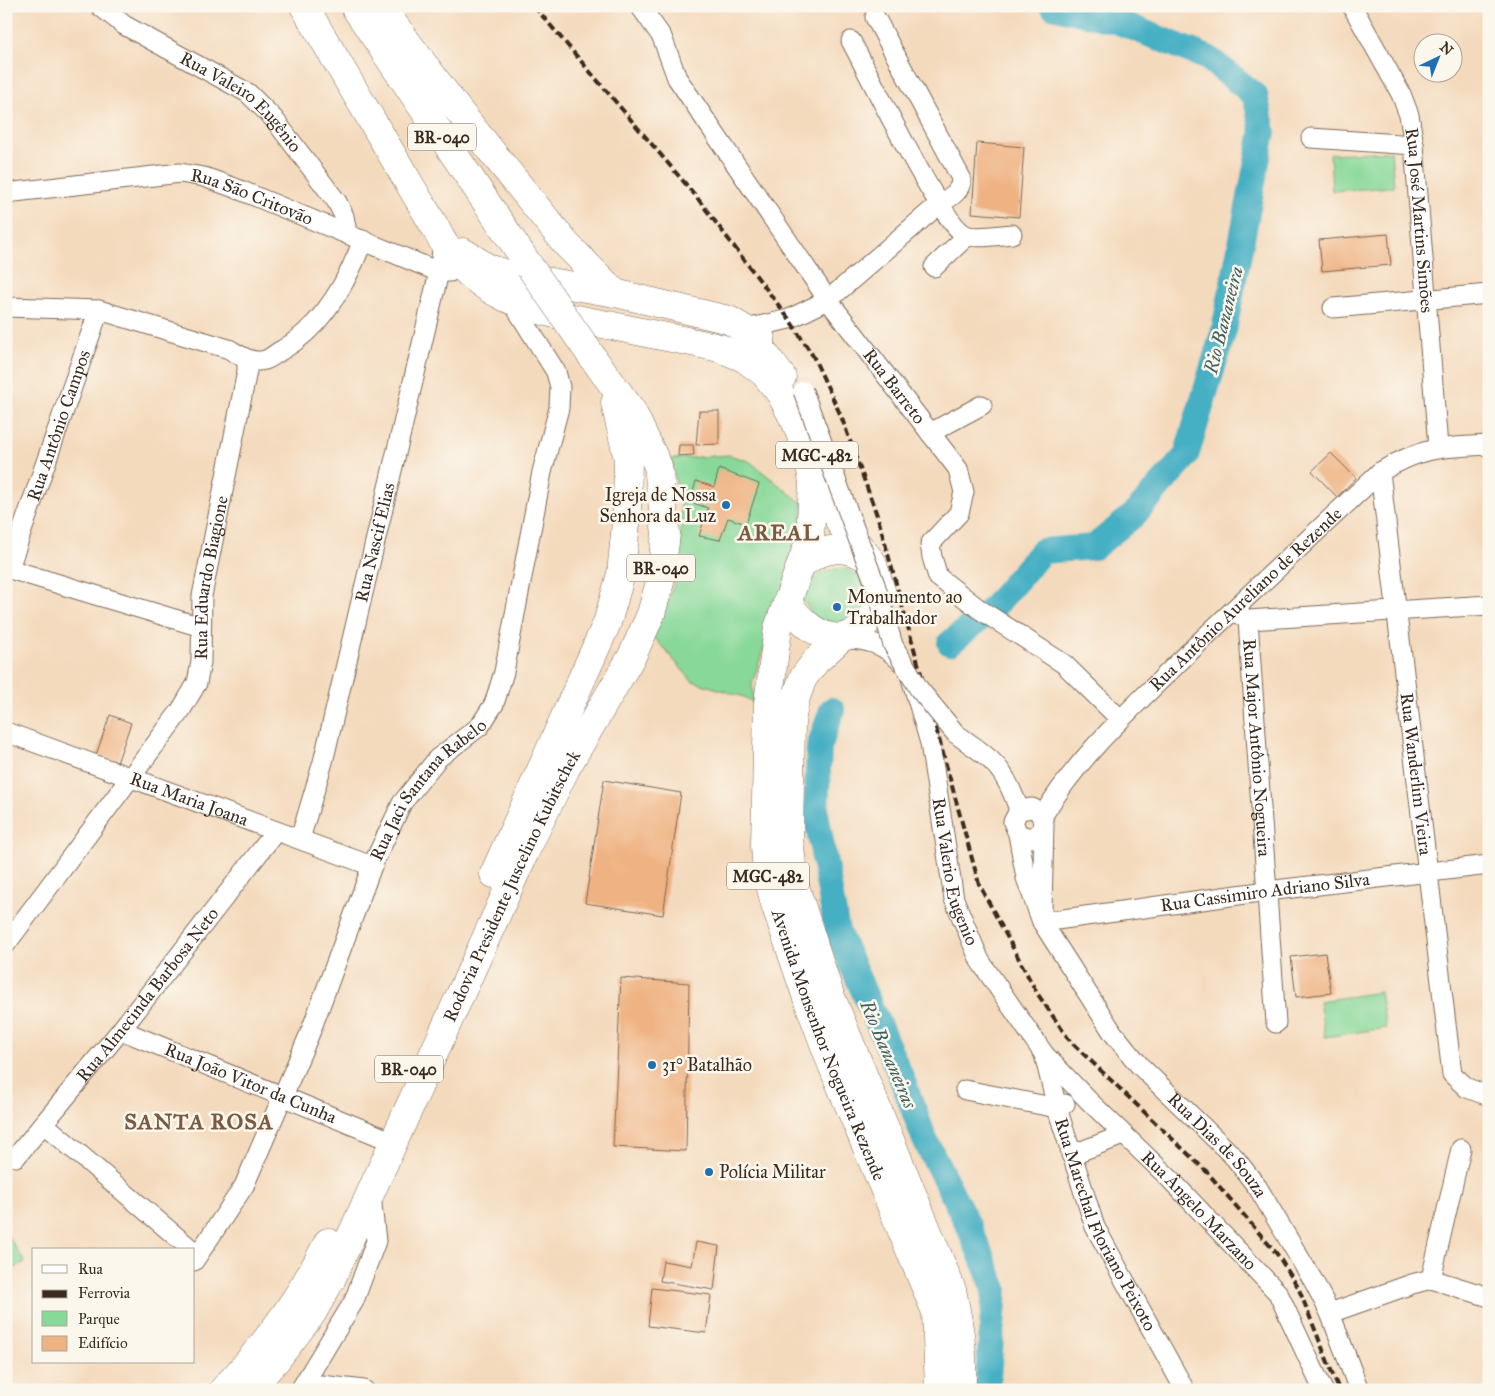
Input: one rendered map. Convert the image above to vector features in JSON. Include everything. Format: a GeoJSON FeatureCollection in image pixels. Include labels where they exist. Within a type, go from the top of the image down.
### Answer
{"type":"FeatureCollection","features":[{"type":"Feature","properties":{"kind":"highway","name":"MGC-482"},"geometry":{"type":"LineString","coordinates":[[304,6],[439,236],[465,254],[477,270],[487,289],[512,302],[554,315],[720,348],[753,344]]}},
{"type":"Feature","properties":{"kind":"highway","name":"Rodovia Presidente Juscelino Kubitschek"},"geometry":{"type":"LineString","coordinates":[[249,1390],[278,1359],[311,1315],[332,1278],[524,854],[566,768],[632,656],[651,614],[660,582],[666,534],[658,466],[632,411],[530,267],[354,6]]}},
{"type":"Feature","properties":{"kind":"highway"},"geometry":{"type":"LineString","coordinates":[[380,6],[458,110],[567,245],[615,293]]}},
{"type":"Feature","properties":{"kind":"highway","name":"MGC-482"},"geometry":{"type":"LineString","coordinates":[[477,270],[615,293],[730,320],[753,344],[801,406],[840,523],[872,562],[883,597],[869,620],[841,638]]}},
{"type":"Feature","properties":{"kind":"highway"},"geometry":{"type":"LineString","coordinates":[[554,315],[547,301],[553,287],[559,283]]}},
{"type":"Feature","properties":{"kind":"highway","name":"Avenida Monsenhor Nogueira Rezende"},"geometry":{"type":"LineString","coordinates":[[753,344],[764,373],[780,393],[796,423],[808,454],[812,482],[810,539],[778,628],[768,703],[765,846],[767,873],[775,904],[818,995]]}},
{"type":"Feature","properties":{"kind":"highway","name":"Rodovia Presidente Juscelino Kubitschek"},"geometry":{"type":"LineString","coordinates":[[223,1390],[250,1362],[286,1315],[310,1276],[379,1136],[607,623],[621,574],[627,513],[628,459],[618,412],[597,363]]}},
{"type":"Feature","properties":{"kind":"highway"},"geometry":{"type":"LineString","coordinates":[[802,564],[814,554],[836,549],[859,553],[872,562]]}},
{"type":"Feature","properties":{"kind":"highway"},"geometry":{"type":"LineString","coordinates":[[787,602],[799,620],[811,630],[827,638],[841,638]]}},
{"type":"Feature","properties":{"kind":"highway","name":"Avenida Monsenhor Nogueira Rezende"},"geometry":{"type":"LineString","coordinates":[[841,638],[816,662],[803,678],[795,700],[791,722],[790,838],[794,883],[832,1065],[952,1290],[960,1328],[964,1364],[961,1390]]}},
{"type":"Feature","properties":{"kind":"highway","name":"Avenida Monsenhor Nogueira Rezende"},"geometry":{"type":"LineString","coordinates":[[903,1199],[936,1312],[939,1390]]}},
{"type":"Feature","properties":{"kind":"street","name":"Rua Valeiro Eugênio"},"geometry":{"type":"LineString","coordinates":[[100,6],[124,25],[248,93],[274,119],[337,202],[355,237]]}},
{"type":"Feature","properties":{"kind":"street","name":"Rua Barreto"},"geometry":{"type":"LineString","coordinates":[[640,6],[662,37],[677,78],[828,300],[958,469],[964,492],[959,513],[930,544],[938,577],[986,614],[1064,664],[1120,719]]}},
{"type":"Feature","properties":{"kind":"street","name":"Rua José Martins Simões"},"geometry":{"type":"LineString","coordinates":[[1352,6],[1401,94],[1409,116],[1414,145],[1438,447]]}},
{"type":"Feature","properties":{"kind":"street"},"geometry":{"type":"LineString","coordinates":[[875,17],[961,178],[962,184],[957,192],[938,205],[828,300],[789,319],[753,344],[784,367],[803,392],[875,584],[893,645],[919,689],[956,734],[995,762],[1010,782],[1019,810],[1013,822],[1018,834],[1031,838],[1037,835],[1043,820]]}},
{"type":"Feature","properties":{"kind":"street"},"geometry":{"type":"LineString","coordinates":[[851,41],[938,205],[960,231],[967,236],[1012,234]]}},
{"type":"Feature","properties":{"kind":"street"},"geometry":{"type":"LineString","coordinates":[[1312,138],[1414,145]]}},
{"type":"Feature","properties":{"kind":"street","name":"Rua São Critovão"},"geometry":{"type":"LineString","coordinates":[[6,193],[180,173],[235,188],[439,272],[477,270]]}},
{"type":"Feature","properties":{"kind":"street","name":"Rua Nascif Elias"},"geometry":{"type":"LineString","coordinates":[[300,840],[323,762],[439,272],[439,236]]}},
{"type":"Feature","properties":{"kind":"street"},"geometry":{"type":"LineString","coordinates":[[934,267],[967,236]]}},
{"type":"Feature","properties":{"kind":"street"},"geometry":{"type":"LineString","coordinates":[[6,307],[99,310],[228,349],[247,360],[264,361],[299,340],[326,310],[354,262],[355,237]]}},
{"type":"Feature","properties":{"kind":"street"},"geometry":{"type":"LineString","coordinates":[[1333,308],[1489,294]]}},
{"type":"Feature","properties":{"kind":"street","name":"Rua Jaci Santana Rabelo"},"geometry":{"type":"LineString","coordinates":[[195,1253],[244,1186],[310,1033],[372,866],[402,803],[438,758],[480,726],[494,704],[504,672],[542,472],[559,408],[560,387],[556,372],[512,302]]}},
{"type":"Feature","properties":{"kind":"street","name":"Rua Antônio Campos"},"geometry":{"type":"LineString","coordinates":[[7,568],[99,310]]}},
{"type":"Feature","properties":{"kind":"street","name":"Rua Eduardo Biagione"},"geometry":{"type":"LineString","coordinates":[[6,944],[13,923],[131,778],[181,710],[197,683],[201,662],[202,596],[245,380],[247,360]]}},
{"type":"Feature","properties":{"kind":"street"},"geometry":{"type":"LineString","coordinates":[[930,433],[982,405]]}},
{"type":"Feature","properties":{"kind":"street","name":"Rua Antônio Aureliano de Rezende"},"geometry":{"type":"LineString","coordinates":[[1043,820],[1075,767],[1120,719],[1232,610],[1380,472],[1404,457],[1438,447],[1489,445]]}},
{"type":"Feature","properties":{"kind":"street","name":"Rua Wanderlim Vieira"},"geometry":{"type":"LineString","coordinates":[[1380,472],[1452,1074],[1467,1088],[1489,1096]]}},
{"type":"Feature","properties":{"kind":"street"},"geometry":{"type":"LineString","coordinates":[[7,568],[201,627]]}},
{"type":"Feature","properties":{"kind":"street","name":"Rua Valerio Eugenio"},"geometry":{"type":"LineString","coordinates":[[883,597],[909,671],[930,743],[954,899],[980,961],[1044,1054]]}},
{"type":"Feature","properties":{"kind":"street"},"geometry":{"type":"LineString","coordinates":[[1232,610],[1248,620],[1489,605]]}},
{"type":"Feature","properties":{"kind":"street","name":"Rua Major Antônio Nogueira"},"geometry":{"type":"LineString","coordinates":[[1248,620],[1276,1023]]}},
{"type":"Feature","properties":{"kind":"street","name":"Rua Valerio Eugenio"},"geometry":{"type":"LineString","coordinates":[[841,638],[869,640],[881,645],[895,655],[909,671]]}},
{"type":"Feature","properties":{"kind":"street","name":"Rua Maria Joana"},"geometry":{"type":"LineString","coordinates":[[6,732],[372,866]]}},
{"type":"Feature","properties":{"kind":"street"},"geometry":{"type":"LineString","coordinates":[[1019,810],[1032,808],[1043,820],[1042,922]]}},
{"type":"Feature","properties":{"kind":"street","name":"Rua Almecinda Barbosa Neto"},"geometry":{"type":"LineString","coordinates":[[16,1158],[121,1030],[276,831]]}},
{"type":"Feature","properties":{"kind":"street","name":"Rua Dias de Souza"},"geometry":{"type":"LineString","coordinates":[[1018,834],[1026,878],[1042,922],[1113,1033],[1140,1066],[1234,1158],[1258,1188],[1314,1282],[1330,1313],[1359,1390]]}},
{"type":"Feature","properties":{"kind":"street","name":"Rua Cassimiro Adriano Silva"},"geometry":{"type":"LineString","coordinates":[[1042,922],[1267,891],[1427,874],[1489,865]]}},
{"type":"Feature","properties":{"kind":"street","name":"Rua João Vitor da Cunha"},"geometry":{"type":"LineString","coordinates":[[121,1030],[379,1136]]}},
{"type":"Feature","properties":{"kind":"street","name":"Rua Ângelo Marzano"},"geometry":{"type":"LineString","coordinates":[[1044,1054],[1089,1102],[1170,1179],[1278,1293],[1323,1390]]}},
{"type":"Feature","properties":{"kind":"street","name":"Rua Marechal Floriano Peixoto"},"geometry":{"type":"LineString","coordinates":[[1044,1054],[1057,1108],[1095,1227],[1185,1390]]}},
{"type":"Feature","properties":{"kind":"street"},"geometry":{"type":"LineString","coordinates":[[965,1090],[1057,1108],[1072,1101],[1089,1102]]}},
{"type":"Feature","properties":{"kind":"street"},"geometry":{"type":"LineString","coordinates":[[44,1124],[187,1248]]}},
{"type":"Feature","properties":{"kind":"street"},"geometry":{"type":"LineString","coordinates":[[1071,1155],[1123,1135]]}},
{"type":"Feature","properties":{"kind":"street"},"geometry":{"type":"LineString","coordinates":[[1431,1279],[1461,1149]]}},
{"type":"Feature","properties":{"kind":"street"},"geometry":{"type":"LineString","coordinates":[[300,1390],[354,1301],[376,1241],[371,1190]]}},
{"type":"Feature","properties":{"kind":"street"},"geometry":{"type":"LineString","coordinates":[[1330,1313],[1431,1279],[1489,1297]]}},
{"type":"Feature","properties":{"kind":"street"},"geometry":{"type":"LineString","coordinates":[[306,1390],[321,1386],[364,1390]]}},
{"type":"Feature","properties":{"kind":"green space"},"geometry":{"type":"Polygon","coordinates":[[[1391,151],[1394,187],[1332,191],[1330,154],[1391,151]]]}},
{"type":"Feature","properties":{"kind":"green space"},"geometry":{"type":"Polygon","coordinates":[[[729,455],[749,461],[803,504],[803,528],[752,684],[754,703],[744,697],[692,681],[653,636],[679,572],[681,507],[671,459],[729,455]]]}},
{"type":"Feature","properties":{"kind":"green space"},"geometry":{"type":"Polygon","coordinates":[[[844,568],[858,576],[865,583],[870,594],[873,609],[827,637],[803,600],[808,586],[817,576],[829,570],[844,568]]]}},
{"type":"Feature","properties":{"kind":"green space"},"geometry":{"type":"Polygon","coordinates":[[[1380,992],[1386,1028],[1325,1037],[1319,1001],[1380,992]]]}},
{"type":"Feature","properties":{"kind":"green space"},"geometry":{"type":"Polygon","coordinates":[[[6,1233],[25,1262],[6,1273],[6,1233]]]}},
{"type":"Feature","properties":{"kind":"building"},"geometry":{"type":"Polygon","coordinates":[[[977,143],[1024,147],[1019,217],[972,213],[977,143]]]}},
{"type":"Feature","properties":{"kind":"building"},"geometry":{"type":"Polygon","coordinates":[[[1388,234],[1391,265],[1322,271],[1319,240],[1388,234]]]}},
{"type":"Feature","properties":{"kind":"building"},"geometry":{"type":"Polygon","coordinates":[[[699,411],[719,411],[719,444],[696,445],[699,411]]]}},
{"type":"Feature","properties":{"kind":"building"},"geometry":{"type":"Polygon","coordinates":[[[679,445],[693,445],[694,455],[678,456],[679,445]]]}},
{"type":"Feature","properties":{"kind":"building"},"geometry":{"type":"Polygon","coordinates":[[[1331,453],[1356,478],[1337,497],[1312,471],[1331,453]]]}},
{"type":"Feature","properties":{"kind":"building","name":"Igreja de Nossa Senhora da Luz"},"geometry":{"type":"Polygon","coordinates":[[[719,469],[759,484],[746,524],[728,518],[720,540],[699,536],[708,508],[690,502],[696,481],[714,487],[719,469]]]}},
{"type":"Feature","properties":{"kind":"building"},"geometry":{"type":"Polygon","coordinates":[[[110,715],[131,723],[117,763],[96,755],[110,715]]]}},
{"type":"Feature","properties":{"kind":"building"},"geometry":{"type":"Polygon","coordinates":[[[604,780],[681,793],[663,915],[585,903],[604,780]]]}},
{"type":"Feature","properties":{"kind":"building"},"geometry":{"type":"Polygon","coordinates":[[[1325,953],[1331,993],[1296,997],[1291,957],[1325,953]]]}},
{"type":"Feature","properties":{"kind":"building","name":"31° Batalhão"},"geometry":{"type":"Polygon","coordinates":[[[621,978],[689,983],[686,1151],[613,1147],[621,978]]]}},
{"type":"Feature","properties":{"kind":"building"},"geometry":{"type":"Polygon","coordinates":[[[696,1242],[719,1246],[714,1290],[660,1281],[663,1261],[692,1266],[696,1242]]]}},
{"type":"Feature","properties":{"kind":"building"},"geometry":{"type":"Polygon","coordinates":[[[652,1288],[711,1295],[706,1333],[648,1326],[652,1288]]]}},
{"type":"Feature","properties":{"kind":"waterway","name":"Rio Bananeira"},"geometry":{"type":"LineString","coordinates":[[950,643],[992,609],[1042,551],[1094,547],[1134,515],[1186,456],[1224,330],[1263,131],[1255,95],[1208,58],[1116,21],[1053,6]]}},
{"type":"Feature","properties":{"kind":"waterway","name":"Rio Bananeiras"},"geometry":{"type":"LineString","coordinates":[[832,710],[819,747],[816,813],[837,931],[900,1074],[925,1140],[969,1227],[995,1289],[987,1390]]}},
{"type":"Feature","properties":{"kind":"railway"},"geometry":{"type":"LineString","coordinates":[[534,6],[695,195],[789,319],[813,356],[841,416],[878,518],[979,884],[1037,993],[1070,1041],[1207,1172],[1277,1254],[1298,1287],[1339,1390]]}},
{"type":"Feature","properties":{"kind":"place","name":"Igreja de Nossa Senhora da Luz"},"geometry":{"type":"Point","coordinates":[726,505]}},
{"type":"Feature","properties":{"kind":"place","name":"Monumento ao Trabalhador"},"geometry":{"type":"Point","coordinates":[837,607]}},
{"type":"Feature","properties":{"kind":"place","name":"31° Batalhão"},"geometry":{"type":"Point","coordinates":[652,1065]}},
{"type":"Feature","properties":{"kind":"place","name":"Polícia Militar"},"geometry":{"type":"Point","coordinates":[709,1172]}},
{"type":"Feature","properties":{"kind":"district","name":"AREAL"},"geometry":{"type":"Point","coordinates":[779,532]}},
{"type":"Feature","properties":{"kind":"district","name":"SANTA ROSA"},"geometry":{"type":"Point","coordinates":[199,1121]}}]}
